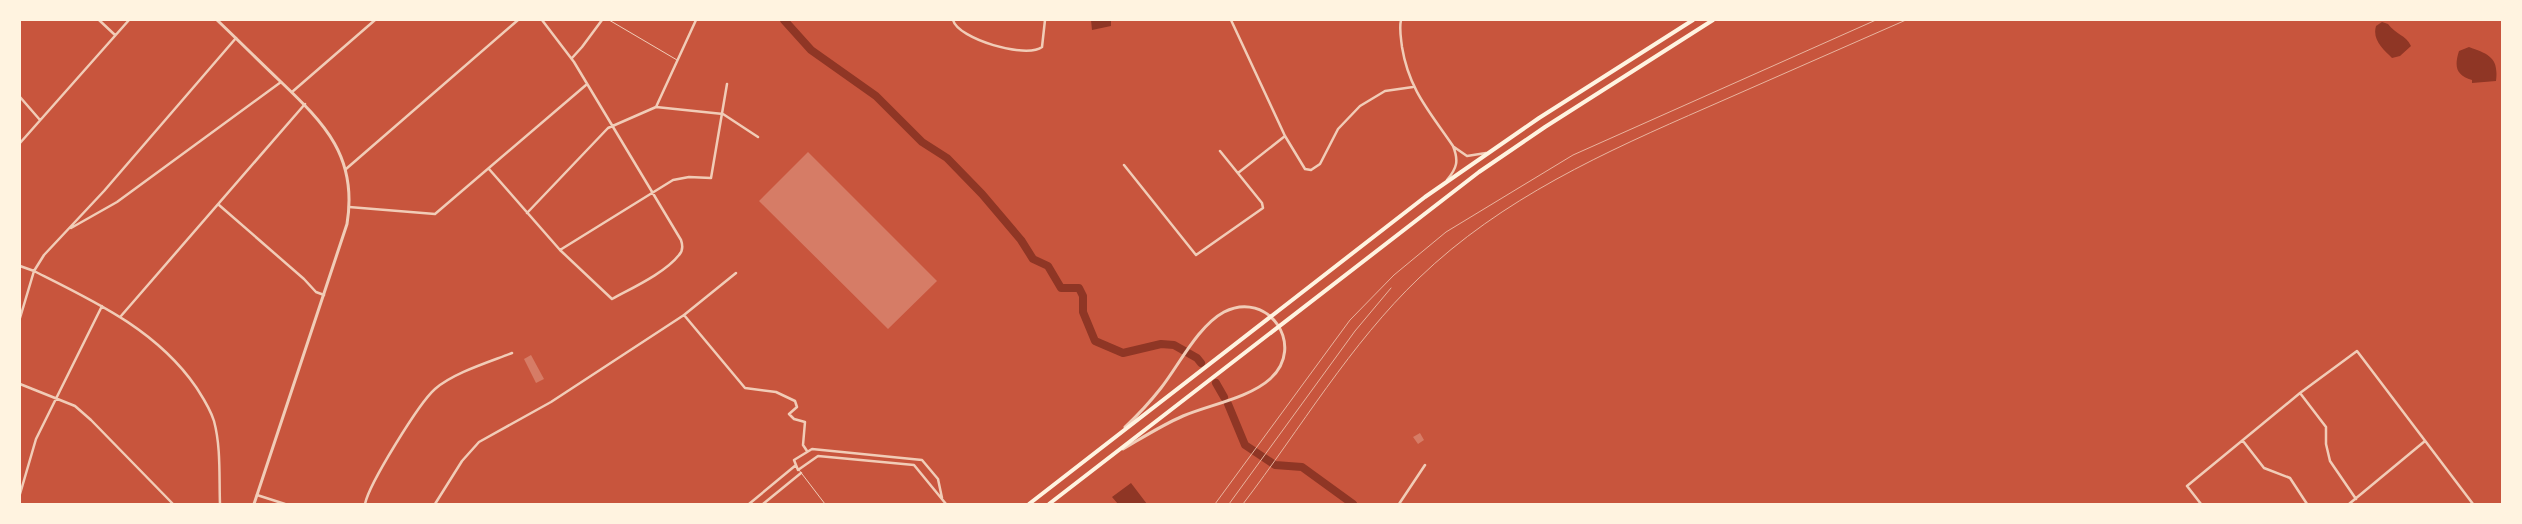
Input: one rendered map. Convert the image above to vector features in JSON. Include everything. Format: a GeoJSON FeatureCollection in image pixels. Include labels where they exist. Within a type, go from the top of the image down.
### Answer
{"type":"FeatureCollection","features":[{"type":"Feature","properties":{"kind":"highway"},"geometry":{"type":"LineString","coordinates":[[1029,504],[1444,184],[1692,20]]}},
{"type":"Feature","properties":{"kind":"highway"},"geometry":{"type":"LineString","coordinates":[[1049,504],[1479,172],[1713,20]]}},
{"type":"Feature","properties":{"kind":"street"},"geometry":{"type":"LineString","coordinates":[[100,20],[115,35]]}},
{"type":"Feature","properties":{"kind":"street"},"geometry":{"type":"LineString","coordinates":[[20,142],[129,20]]}},
{"type":"Feature","properties":{"kind":"street"},"geometry":{"type":"LineString","coordinates":[[217,20],[305,104],[332,138],[346,168],[350,207],[347,224],[254,504]]}},
{"type":"Feature","properties":{"kind":"street"},"geometry":{"type":"LineString","coordinates":[[367,20],[370,24]]}},
{"type":"Feature","properties":{"kind":"street"},"geometry":{"type":"LineString","coordinates":[[292,92],[376,20]]}},
{"type":"Feature","properties":{"kind":"street"},"geometry":{"type":"LineString","coordinates":[[346,168],[518,20]]}},
{"type":"Feature","properties":{"kind":"street"},"geometry":{"type":"LineString","coordinates":[[489,169],[560,250],[612,299],[652,276],[679,256],[682,250],[682,240],[586,85],[572,58],[542,20]]}},
{"type":"Feature","properties":{"kind":"street"},"geometry":{"type":"LineString","coordinates":[[572,58],[602,20]]}},
{"type":"Feature","properties":{"kind":"street"},"geometry":{"type":"LineString","coordinates":[[656,107],[696,20]]}},
{"type":"Feature","properties":{"kind":"street"},"geometry":{"type":"LineString","coordinates":[[953,20],[955,26],[961,31],[993,46],[1033,51],[1042,47],[1045,20]]}},
{"type":"Feature","properties":{"kind":"street"},"geometry":{"type":"LineString","coordinates":[[1231,20],[1285,136],[1302,166],[1312,170],[1320,164],[1338,129],[1360,106],[1384,91],[1413,88]]}},
{"type":"Feature","properties":{"kind":"street"},"geometry":{"type":"LineString","coordinates":[[1401,20],[1400,34],[1403,53],[1413,88],[1453,146],[1457,156],[1457,166],[1444,184]]}},
{"type":"Feature","properties":{"kind":"street"},"geometry":{"type":"LineString","coordinates":[[20,318],[34,271],[44,255],[70,229],[236,38]]}},
{"type":"Feature","properties":{"kind":"street"},"geometry":{"type":"LineString","coordinates":[[70,229],[82,224],[117,202],[281,82]]}},
{"type":"Feature","properties":{"kind":"street"},"geometry":{"type":"LineString","coordinates":[[560,250],[653,192],[680,178],[711,178],[728,84]]}},
{"type":"Feature","properties":{"kind":"street"},"geometry":{"type":"LineString","coordinates":[[350,207],[435,214],[586,85]]}},
{"type":"Feature","properties":{"kind":"street"},"geometry":{"type":"LineString","coordinates":[[20,97],[40,120]]}},
{"type":"Feature","properties":{"kind":"street"},"geometry":{"type":"LineString","coordinates":[[121,316],[219,206],[305,104]]}},
{"type":"Feature","properties":{"kind":"street"},"geometry":{"type":"LineString","coordinates":[[527,213],[612,125],[656,107],[722,114],[758,137]]}},
{"type":"Feature","properties":{"kind":"street"},"geometry":{"type":"LineString","coordinates":[[1238,173],[1285,136]]}},
{"type":"Feature","properties":{"kind":"street"},"geometry":{"type":"LineString","coordinates":[[1453,146],[1467,156],[1478,156],[1494,150]]}},
{"type":"Feature","properties":{"kind":"street"},"geometry":{"type":"LineString","coordinates":[[1124,165],[1196,255],[1263,208],[1262,203],[1220,151]]}},
{"type":"Feature","properties":{"kind":"street"},"geometry":{"type":"LineString","coordinates":[[219,206],[304,279],[316,292],[324,295]]}},
{"type":"Feature","properties":{"kind":"street"},"geometry":{"type":"LineString","coordinates":[[20,266],[34,271],[121,316],[166,352],[192,382],[211,414],[216,434],[220,504]]}},
{"type":"Feature","properties":{"kind":"street"},"geometry":{"type":"LineString","coordinates":[[435,504],[462,461],[478,442],[551,402],[684,315],[736,274]]}},
{"type":"Feature","properties":{"kind":"street"},"geometry":{"type":"LineString","coordinates":[[20,494],[34,444],[102,306]]}},
{"type":"Feature","properties":{"kind":"street"},"geometry":{"type":"LineString","coordinates":[[1109,444],[1143,410],[1210,322],[1234,308],[1251,307],[1260,309],[1279,324],[1285,339],[1286,348],[1283,361],[1275,374],[1252,390],[1172,421],[1114,454]]}},
{"type":"Feature","properties":{"kind":"street"},"geometry":{"type":"LineString","coordinates":[[684,315],[746,388],[776,392],[796,401],[797,408],[789,414],[794,419],[805,422],[803,445],[807,452]]}},
{"type":"Feature","properties":{"kind":"street"},"geometry":{"type":"LineString","coordinates":[[2201,504],[2187,486],[2300,393],[2357,351],[2473,504]]}},
{"type":"Feature","properties":{"kind":"street"},"geometry":{"type":"LineString","coordinates":[[366,504],[371,488],[385,463],[436,388],[512,353]]}},
{"type":"Feature","properties":{"kind":"street"},"geometry":{"type":"LineString","coordinates":[[20,384],[58,397],[75,406],[173,504]]}},
{"type":"Feature","properties":{"kind":"street"},"geometry":{"type":"LineString","coordinates":[[2300,393],[2326,427],[2326,444],[2330,461],[2356,499]]}},
{"type":"Feature","properties":{"kind":"street"},"geometry":{"type":"LineString","coordinates":[[2243,441],[2264,468],[2290,478],[2307,504]]}},
{"type":"Feature","properties":{"kind":"street"},"geometry":{"type":"LineString","coordinates":[[2349,504],[2425,441]]}},
{"type":"Feature","properties":{"kind":"street"},"geometry":{"type":"LineString","coordinates":[[800,471],[794,460],[812,449],[922,460],[938,479],[942,498]]}},
{"type":"Feature","properties":{"kind":"street"},"geometry":{"type":"LineString","coordinates":[[763,504],[818,456],[914,465],[946,504]]}},
{"type":"Feature","properties":{"kind":"street"},"geometry":{"type":"LineString","coordinates":[[749,504],[796,465]]}},
{"type":"Feature","properties":{"kind":"street"},"geometry":{"type":"LineString","coordinates":[[1399,504],[1425,465]]}},
{"type":"Feature","properties":{"kind":"street"},"geometry":{"type":"LineString","coordinates":[[258,495],[286,504]]}},
{"type":"Feature","properties":{"kind":"lane"},"geometry":{"type":"LineString","coordinates":[[610,20],[677,60]]}},
{"type":"Feature","properties":{"kind":"lane"},"geometry":{"type":"LineString","coordinates":[[800,471],[825,504]]}},
{"type":"Feature","properties":{"kind":"shaded area"},"geometry":{"type":"Polygon","coordinates":[[[1091,20],[1111,20],[1111,26],[1092,30],[1091,20]]]}},
{"type":"Feature","properties":{"kind":"shaded area"},"geometry":{"type":"Polygon","coordinates":[[[2382,22],[2388,24],[2409,42],[2411,46],[2400,56],[2392,58],[2377,40],[2376,26],[2382,22]]]}},
{"type":"Feature","properties":{"kind":"shaded area"},"geometry":{"type":"Polygon","coordinates":[[[2469,47],[2491,58],[2496,67],[2496,81],[2472,83],[2472,80],[2460,73],[2457,66],[2459,51],[2469,47]]]}},
{"type":"Feature","properties":{"kind":"shaded area"},"geometry":{"type":"Polygon","coordinates":[[[1131,483],[1147,504],[1118,504],[1112,497],[1131,483]]]}},
{"type":"Feature","properties":{"kind":"building"},"geometry":{"type":"Polygon","coordinates":[[[808,152],[937,281],[888,329],[759,201],[808,152]]]}},
{"type":"Feature","properties":{"kind":"building"},"geometry":{"type":"Polygon","coordinates":[[[531,355],[544,379],[536,383],[524,359],[531,355]]]}},
{"type":"Feature","properties":{"kind":"building"},"geometry":{"type":"Polygon","coordinates":[[[1420,433],[1424,440],[1418,444],[1413,437],[1420,433]]]}},
{"type":"Feature","properties":{"kind":"waterway"},"geometry":{"type":"LineString","coordinates":[[784,20],[811,50],[876,96],[922,142],[947,158],[982,194],[1021,240],[1033,259],[1048,266],[1061,288],[1079,288],[1083,296],[1083,312],[1095,341],[1123,353],[1161,344],[1174,345],[1197,358],[1201,363]]}},
{"type":"Feature","properties":{"kind":"waterway"},"geometry":{"type":"LineString","coordinates":[[1216,383],[1224,397]]}},
{"type":"Feature","properties":{"kind":"waterway"},"geometry":{"type":"LineString","coordinates":[[1228,404],[1245,445],[1275,465],[1302,467],[1353,504]]}},
{"type":"Feature","properties":{"kind":"railway"},"geometry":{"type":"LineString","coordinates":[[1215,504],[1350,320],[1394,275],[1446,232],[1573,155],[1876,20]]}},
{"type":"Feature","properties":{"kind":"railway"},"geometry":{"type":"LineString","coordinates":[[1243,504],[1348,358],[1371,330],[1419,278],[1485,224],[1556,179],[1631,141],[1906,20]]}},
{"type":"Feature","properties":{"kind":"railway"},"geometry":{"type":"LineString","coordinates":[[1229,504],[1355,331],[1391,288]]}}]}
